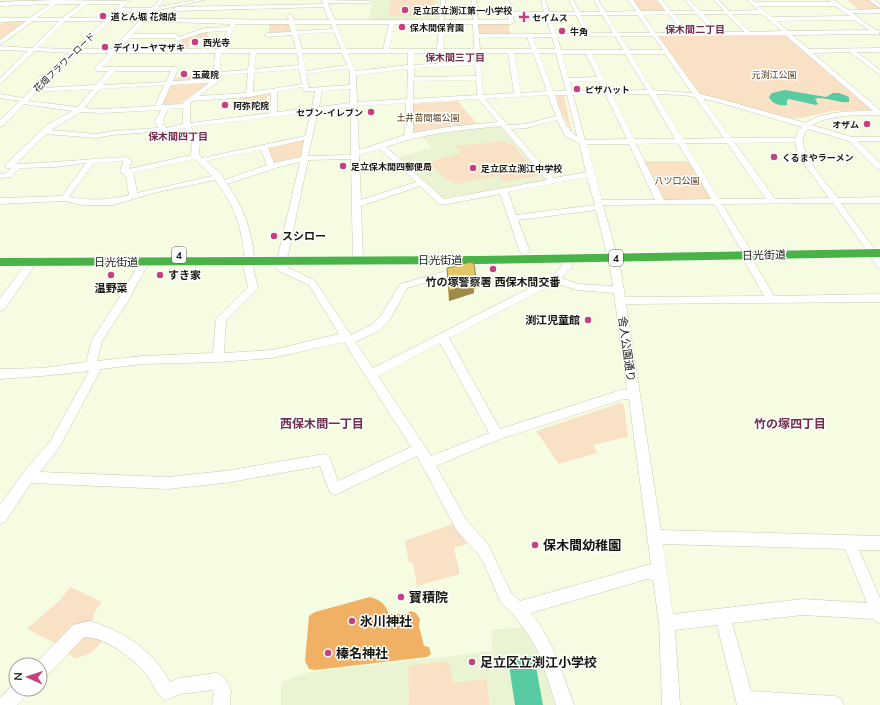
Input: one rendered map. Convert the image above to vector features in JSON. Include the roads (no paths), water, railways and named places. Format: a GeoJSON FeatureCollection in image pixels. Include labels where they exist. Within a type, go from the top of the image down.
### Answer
{"type":"FeatureCollection","features":[{"type":"Feature","properties":{"kind":"highway","name":"日光街道"},"geometry":{"type":"LineString","coordinates":[[0,256],[282,258],[525,252],[612,254],[876,250]]}},
{"type":"Feature","properties":{"kind":"highway","name":"日光街道"},"geometry":{"type":"LineString","coordinates":[[359,257],[477,260],[566,258],[612,254]]}},
{"type":"Feature","properties":{"kind":"highway","name":"日光街道"},"geometry":{"type":"LineString","coordinates":[[0,262],[144,262],[248,258]]}},
{"type":"Feature","properties":{"kind":"street"},"geometry":{"type":"LineString","coordinates":[[2,6],[13,0]]}},
{"type":"Feature","properties":{"kind":"street"},"geometry":{"type":"LineString","coordinates":[[44,132],[97,136],[112,133],[162,129],[159,121],[162,107],[168,84],[175,69],[97,69],[162,0]]}},
{"type":"Feature","properties":{"kind":"street"},"geometry":{"type":"LineString","coordinates":[[118,10],[153,10],[202,0]]}},
{"type":"Feature","properties":{"kind":"street"},"geometry":{"type":"LineString","coordinates":[[218,358],[221,319],[253,288],[241,215],[221,180],[195,153],[196,142],[186,126],[188,103],[216,78],[220,50],[231,29],[242,0]]}},
{"type":"Feature","properties":{"kind":"street"},"geometry":{"type":"LineString","coordinates":[[440,51],[444,0]]}},
{"type":"Feature","properties":{"kind":"street"},"geometry":{"type":"LineString","coordinates":[[474,0],[480,97],[552,181]]}},
{"type":"Feature","properties":{"kind":"street"},"geometry":{"type":"LineString","coordinates":[[507,0],[514,35]]}},
{"type":"Feature","properties":{"kind":"street","name":"舎人公園通り"},"geometry":{"type":"LineString","coordinates":[[543,0],[554,35],[612,254],[667,623],[671,705]]}},
{"type":"Feature","properties":{"kind":"street"},"geometry":{"type":"LineString","coordinates":[[571,0],[589,35]]}},
{"type":"Feature","properties":{"kind":"street"},"geometry":{"type":"LineString","coordinates":[[596,0],[718,202],[771,299]]}},
{"type":"Feature","properties":{"kind":"street"},"geometry":{"type":"LineString","coordinates":[[630,0],[728,141],[772,201]]}},
{"type":"Feature","properties":{"kind":"street"},"geometry":{"type":"LineString","coordinates":[[659,0],[687,34]]}},
{"type":"Feature","properties":{"kind":"street"},"geometry":{"type":"LineString","coordinates":[[687,0],[718,34]]}},
{"type":"Feature","properties":{"kind":"street"},"geometry":{"type":"LineString","coordinates":[[716,0],[748,33]]}},
{"type":"Feature","properties":{"kind":"street"},"geometry":{"type":"LineString","coordinates":[[831,0],[879,34]]}},
{"type":"Feature","properties":{"kind":"street"},"geometry":{"type":"LineString","coordinates":[[871,0],[880,6]]}},
{"type":"Feature","properties":{"kind":"street"},"geometry":{"type":"LineString","coordinates":[[2,6],[58,1],[127,1]]}},
{"type":"Feature","properties":{"kind":"street"},"geometry":{"type":"LineString","coordinates":[[0,43],[58,1]]}},
{"type":"Feature","properties":{"kind":"street"},"geometry":{"type":"LineString","coordinates":[[0,82],[64,19],[87,1]]}},
{"type":"Feature","properties":{"kind":"street","name":"花畑フラワーロード"},"geometry":{"type":"LineString","coordinates":[[0,124],[127,1]]}},
{"type":"Feature","properties":{"kind":"street"},"geometry":{"type":"LineString","coordinates":[[179,4],[239,8],[325,2],[370,1],[368,8]]}},
{"type":"Feature","properties":{"kind":"street"},"geometry":{"type":"LineString","coordinates":[[325,2],[352,69],[354,87],[359,257]]}},
{"type":"Feature","properties":{"kind":"street"},"geometry":{"type":"LineString","coordinates":[[751,2],[836,4]]}},
{"type":"Feature","properties":{"kind":"street"},"geometry":{"type":"LineString","coordinates":[[751,2],[880,113]]}},
{"type":"Feature","properties":{"kind":"street"},"geometry":{"type":"LineString","coordinates":[[179,4],[173,20],[179,50]]}},
{"type":"Feature","properties":{"kind":"street"},"geometry":{"type":"LineString","coordinates":[[292,4],[291,22],[299,50],[306,90],[354,87]]}},
{"type":"Feature","properties":{"kind":"street"},"geometry":{"type":"LineString","coordinates":[[266,7],[268,50]]}},
{"type":"Feature","properties":{"kind":"street"},"geometry":{"type":"LineString","coordinates":[[847,12],[880,11]]}},
{"type":"Feature","properties":{"kind":"street"},"geometry":{"type":"LineString","coordinates":[[510,14],[763,12]]}},
{"type":"Feature","properties":{"kind":"street"},"geometry":{"type":"LineString","coordinates":[[364,21],[366,14]]}},
{"type":"Feature","properties":{"kind":"street"},"geometry":{"type":"LineString","coordinates":[[770,19],[856,18]]}},
{"type":"Feature","properties":{"kind":"street"},"geometry":{"type":"LineString","coordinates":[[1,21],[32,19],[109,19],[233,22],[511,22]]}},
{"type":"Feature","properties":{"kind":"street"},"geometry":{"type":"LineString","coordinates":[[386,51],[392,21]]}},
{"type":"Feature","properties":{"kind":"street"},"geometry":{"type":"LineString","coordinates":[[128,36],[177,37],[205,30],[231,29]]}},
{"type":"Feature","properties":{"kind":"street"},"geometry":{"type":"LineString","coordinates":[[267,35],[336,30]]}},
{"type":"Feature","properties":{"kind":"street"},"geometry":{"type":"LineString","coordinates":[[476,36],[748,33],[879,34]]}},
{"type":"Feature","properties":{"kind":"street"},"geometry":{"type":"LineString","coordinates":[[529,35],[559,117],[568,134],[582,142],[798,140]]}},
{"type":"Feature","properties":{"kind":"street"},"geometry":{"type":"LineString","coordinates":[[0,48],[76,51],[345,50],[666,52]]}},
{"type":"Feature","properties":{"kind":"street"},"geometry":{"type":"LineString","coordinates":[[249,95],[252,50]]}},
{"type":"Feature","properties":{"kind":"street"},"geometry":{"type":"LineString","coordinates":[[851,50],[880,73]]}},
{"type":"Feature","properties":{"kind":"street"},"geometry":{"type":"LineString","coordinates":[[807,51],[880,50]]}},
{"type":"Feature","properties":{"kind":"street"},"geometry":{"type":"LineString","coordinates":[[409,136],[410,51]]}},
{"type":"Feature","properties":{"kind":"street"},"geometry":{"type":"LineString","coordinates":[[511,52],[518,95]]}},
{"type":"Feature","properties":{"kind":"street"},"geometry":{"type":"LineString","coordinates":[[588,52],[661,203]]}},
{"type":"Feature","properties":{"kind":"street"},"geometry":{"type":"LineString","coordinates":[[36,90],[168,84],[216,78],[251,70],[352,69],[477,63]]}},
{"type":"Feature","properties":{"kind":"street"},"geometry":{"type":"LineString","coordinates":[[113,69],[79,110],[51,126],[9,166],[56,165],[70,162],[125,159],[128,161],[124,168],[130,175],[134,197]]}},
{"type":"Feature","properties":{"kind":"street"},"geometry":{"type":"LineString","coordinates":[[410,79],[478,78]]}},
{"type":"Feature","properties":{"kind":"street"},"geometry":{"type":"LineString","coordinates":[[566,80],[601,80]]}},
{"type":"Feature","properties":{"kind":"street"},"geometry":{"type":"LineString","coordinates":[[0,96],[79,110],[110,111],[162,107],[249,95],[305,85]]}},
{"type":"Feature","properties":{"kind":"street"},"geometry":{"type":"LineString","coordinates":[[273,115],[274,90]]}},
{"type":"Feature","properties":{"kind":"street"},"geometry":{"type":"LineString","coordinates":[[320,90],[282,258],[282,269],[312,284],[317,289],[428,463],[462,526],[483,549],[506,598],[518,609],[535,630],[546,649],[565,705]]}},
{"type":"Feature","properties":{"kind":"street"},"geometry":{"type":"LineString","coordinates":[[168,130],[186,126],[354,105],[551,93],[651,92],[697,95],[736,104],[852,139],[880,139]]}},
{"type":"Feature","properties":{"kind":"street"},"geometry":{"type":"LineString","coordinates":[[880,113],[848,113],[817,120],[807,126],[800,134],[798,140],[803,157],[835,200],[876,250],[880,265]]}},
{"type":"Feature","properties":{"kind":"street"},"geometry":{"type":"LineString","coordinates":[[0,200],[64,198],[83,202],[113,202],[152,191],[221,180],[304,158],[356,155],[409,136],[447,129],[503,125],[526,126],[559,117]]}},
{"type":"Feature","properties":{"kind":"street"},"geometry":{"type":"LineString","coordinates":[[126,172],[309,136]]}},
{"type":"Feature","properties":{"kind":"street"},"geometry":{"type":"LineString","coordinates":[[852,139],[880,167]]}},
{"type":"Feature","properties":{"kind":"street"},"geometry":{"type":"LineString","coordinates":[[263,146],[271,166]]}},
{"type":"Feature","properties":{"kind":"street"},"geometry":{"type":"LineString","coordinates":[[381,146],[442,202],[590,174]]}},
{"type":"Feature","properties":{"kind":"street"},"geometry":{"type":"LineString","coordinates":[[64,198],[92,161]]}},
{"type":"Feature","properties":{"kind":"street"},"geometry":{"type":"LineString","coordinates":[[0,176],[8,175],[18,166]]}},
{"type":"Feature","properties":{"kind":"street"},"geometry":{"type":"LineString","coordinates":[[358,204],[421,183]]}},
{"type":"Feature","properties":{"kind":"street"},"geometry":{"type":"LineString","coordinates":[[503,190],[525,252]]}},
{"type":"Feature","properties":{"kind":"street"},"geometry":{"type":"LineString","coordinates":[[513,218],[599,205],[880,200]]}},
{"type":"Feature","properties":{"kind":"street"},"geometry":{"type":"LineString","coordinates":[[371,374],[443,338],[554,279],[567,267],[566,258]]}},
{"type":"Feature","properties":{"kind":"street"},"geometry":{"type":"LineString","coordinates":[[0,374],[42,372],[142,360],[218,358],[272,354],[348,338],[375,328],[386,317],[403,286],[474,266],[477,260]]}},
{"type":"Feature","properties":{"kind":"street"},"geometry":{"type":"LineString","coordinates":[[0,307],[9,292],[32,262]]}},
{"type":"Feature","properties":{"kind":"street"},"geometry":{"type":"LineString","coordinates":[[0,517],[28,477],[55,444],[94,366],[97,340],[123,300],[144,262]]}},
{"type":"Feature","properties":{"kind":"street"},"geometry":{"type":"LineString","coordinates":[[554,279],[577,287],[619,296],[771,299],[880,298]]}},
{"type":"Feature","properties":{"kind":"street"},"geometry":{"type":"LineString","coordinates":[[443,338],[498,435]]}},
{"type":"Feature","properties":{"kind":"street"},"geometry":{"type":"LineString","coordinates":[[428,463],[498,435],[624,394],[633,394]]}},
{"type":"Feature","properties":{"kind":"street"},"geometry":{"type":"LineString","coordinates":[[28,477],[166,482],[224,477],[324,460],[335,489],[419,449]]}},
{"type":"Feature","properties":{"kind":"street"},"geometry":{"type":"LineString","coordinates":[[655,537],[880,543]]}},
{"type":"Feature","properties":{"kind":"street"},"geometry":{"type":"LineString","coordinates":[[667,623],[723,618],[804,607],[879,613],[849,542]]}},
{"type":"Feature","properties":{"kind":"street"},"geometry":{"type":"LineString","coordinates":[[518,609],[647,572],[660,573]]}},
{"type":"Feature","properties":{"kind":"street"},"geometry":{"type":"LineString","coordinates":[[723,618],[746,702],[835,705]]}},
{"type":"Feature","properties":{"kind":"street"},"geometry":{"type":"LineString","coordinates":[[48,662],[79,631],[90,629],[111,636],[145,660],[155,672],[166,692],[179,686],[216,681],[223,691],[221,705]]}},
{"type":"Feature","properties":{"kind":"street"},"geometry":{"type":"LineString","coordinates":[[6,705],[14,697]]}},
{"type":"Feature","properties":{"kind":"place","name":"足立区立渕江第一小学校"},"geometry":{"type":"Point","coordinates":[405,10]}},
{"type":"Feature","properties":{"kind":"place","name":"道とん堀 花畑店"},"geometry":{"type":"Point","coordinates":[103,16]}},
{"type":"Feature","properties":{"kind":"place","name":"セイムス"},"geometry":{"type":"Point","coordinates":[524,17]}},
{"type":"Feature","properties":{"kind":"place","name":"保木間保育園"},"geometry":{"type":"Point","coordinates":[402,27]}},
{"type":"Feature","properties":{"kind":"place","name":"牛角"},"geometry":{"type":"Point","coordinates":[562,31]}},
{"type":"Feature","properties":{"kind":"place","name":"西光寺"},"geometry":{"type":"Point","coordinates":[195,42]}},
{"type":"Feature","properties":{"kind":"place","name":"デイリーヤマザキ"},"geometry":{"type":"Point","coordinates":[105,47]}},
{"type":"Feature","properties":{"kind":"place","name":"玉蔵院"},"geometry":{"type":"Point","coordinates":[184,74]}},
{"type":"Feature","properties":{"kind":"place","name":"ピザハット"},"geometry":{"type":"Point","coordinates":[577,89]}},
{"type":"Feature","properties":{"kind":"place","name":"阿弥陀院"},"geometry":{"type":"Point","coordinates":[225,105]}},
{"type":"Feature","properties":{"kind":"place","name":"セブン-イレブン"},"geometry":{"type":"Point","coordinates":[371,112]}},
{"type":"Feature","properties":{"kind":"place","name":"オザム"},"geometry":{"type":"Point","coordinates":[867,124]}},
{"type":"Feature","properties":{"kind":"place","name":"くるまやラーメン"},"geometry":{"type":"Point","coordinates":[774,157]}},
{"type":"Feature","properties":{"kind":"place","name":"足立保木間四郵便局"},"geometry":{"type":"Point","coordinates":[343,166]}},
{"type":"Feature","properties":{"kind":"place","name":"足立区立渕江中学校"},"geometry":{"type":"Point","coordinates":[473,168]}},
{"type":"Feature","properties":{"kind":"place","name":"スシロー"},"geometry":{"type":"Point","coordinates":[274,236]}},
{"type":"Feature","properties":{"kind":"place","name":"竹の塚警察署 西保木間交番"},"geometry":{"type":"Point","coordinates":[493,269]}},
{"type":"Feature","properties":{"kind":"place","name":"温野菜"},"geometry":{"type":"Point","coordinates":[111,275]}},
{"type":"Feature","properties":{"kind":"place","name":"すき家"},"geometry":{"type":"Point","coordinates":[160,275]}},
{"type":"Feature","properties":{"kind":"place","name":"渕江児童館"},"geometry":{"type":"Point","coordinates":[588,320]}},
{"type":"Feature","properties":{"kind":"place","name":"保木間幼稚園"},"geometry":{"type":"Point","coordinates":[535,545]}},
{"type":"Feature","properties":{"kind":"place","name":"寶積院"},"geometry":{"type":"Point","coordinates":[401,597]}},
{"type":"Feature","properties":{"kind":"place","name":"氷川神社"},"geometry":{"type":"Point","coordinates":[352,621]}},
{"type":"Feature","properties":{"kind":"place","name":"榛名神社"},"geometry":{"type":"Point","coordinates":[328,653]}},
{"type":"Feature","properties":{"kind":"place","name":"足立区立渕江小学校"},"geometry":{"type":"Point","coordinates":[472,662]}},
{"type":"Feature","properties":{"kind":"district","name":"保木間二丁目"},"geometry":{"type":"Point","coordinates":[695,29]}},
{"type":"Feature","properties":{"kind":"district","name":"保木間三丁目"},"geometry":{"type":"Point","coordinates":[455,57]}},
{"type":"Feature","properties":{"kind":"district","name":"保木間四丁目"},"geometry":{"type":"Point","coordinates":[178,136]}},
{"type":"Feature","properties":{"kind":"district","name":"西保木間一丁目"},"geometry":{"type":"Point","coordinates":[322,423]}},
{"type":"Feature","properties":{"kind":"district","name":"竹の塚四丁目"},"geometry":{"type":"Point","coordinates":[790,423]}},
{"type":"Feature","properties":{"kind":"park label","name":"元渕江公園"},"geometry":{"type":"Point","coordinates":[774,74]}},
{"type":"Feature","properties":{"kind":"park label","name":"土井苗間堀公園"},"geometry":{"type":"Point","coordinates":[428,117]}},
{"type":"Feature","properties":{"kind":"park label","name":"八ツ口公園"},"geometry":{"type":"Point","coordinates":[677,180]}}]}
